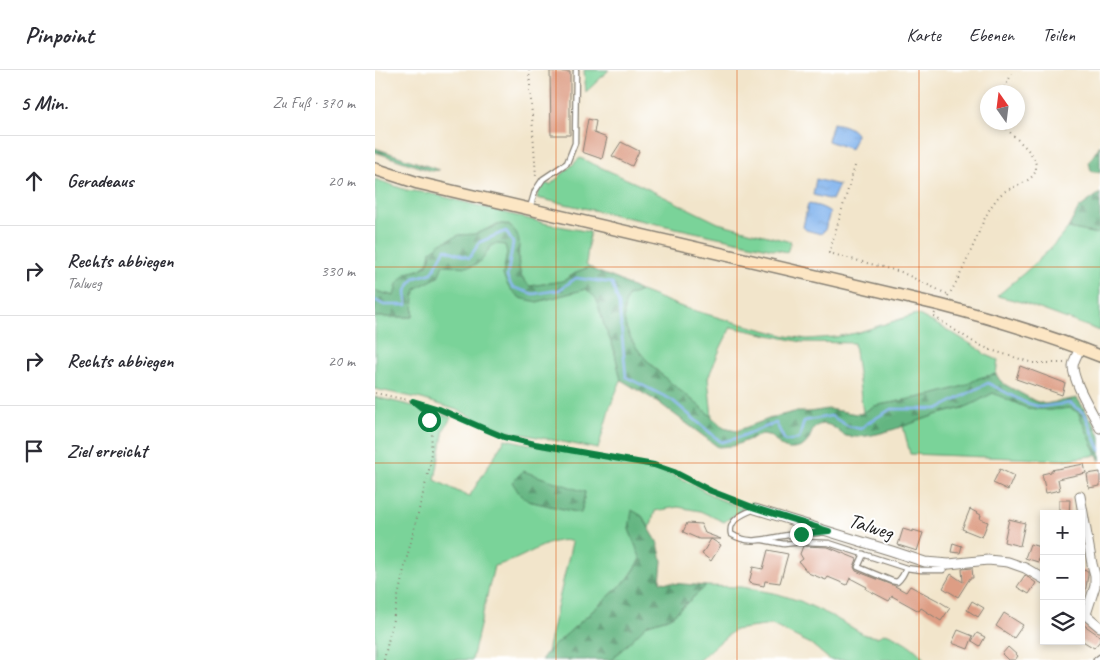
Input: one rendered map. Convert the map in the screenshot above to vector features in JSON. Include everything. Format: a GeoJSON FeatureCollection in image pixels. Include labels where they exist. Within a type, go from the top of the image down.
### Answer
{"type":"FeatureCollection","features":[{"type":"Feature","properties":{"kind":"main road"},"geometry":{"type":"LineString","coordinates":[[375,168],[418,183],[940,305],[1008,324],[1100,356]]}},
{"type":"Feature","properties":{"kind":"street"},"geometry":{"type":"LineString","coordinates":[[1080,348],[1073,368],[1078,385],[1100,428]]}},
{"type":"Feature","properties":{"kind":"street"},"geometry":{"type":"LineString","coordinates":[[1080,496],[1095,576],[1095,586],[1085,611]]}},
{"type":"Feature","properties":{"kind":"street","name":"Talweg"},"geometry":{"type":"LineString","coordinates":[[755,508],[925,562],[949,564],[988,560],[1008,562],[1025,568],[1040,577]]}},
{"type":"Feature","properties":{"kind":"street"},"geometry":{"type":"LineString","coordinates":[[1085,614],[1100,627]]}},
{"type":"Feature","properties":{"kind":"lane"},"geometry":{"type":"LineString","coordinates":[[530,209],[535,191],[543,179],[567,163],[575,143],[576,70]]}},
{"type":"Feature","properties":{"kind":"lane"},"geometry":{"type":"LineString","coordinates":[[755,508],[736,519],[731,526],[731,534],[749,541],[829,531]]}},
{"type":"Feature","properties":{"kind":"lane"},"geometry":{"type":"LineString","coordinates":[[763,540],[784,544],[802,542],[829,543],[906,568],[921,570],[943,570],[949,564]]}},
{"type":"Feature","properties":{"kind":"lane"},"geometry":{"type":"LineString","coordinates":[[864,554],[858,567],[892,581],[897,582],[900,580],[906,568]]}},
{"type":"Feature","properties":{"kind":"lane"},"geometry":{"type":"LineString","coordinates":[[1096,660],[1100,658]]}},
{"type":"Feature","properties":{"kind":"path"},"geometry":{"type":"LineString","coordinates":[[529,70],[537,185],[535,191]]}},
{"type":"Feature","properties":{"kind":"path"},"geometry":{"type":"LineString","coordinates":[[1006,85],[1014,70]]}},
{"type":"Feature","properties":{"kind":"path"},"geometry":{"type":"LineString","coordinates":[[1008,130],[1031,153],[1036,170],[1027,181],[1004,192],[997,198],[985,218],[963,270],[949,296],[933,316],[975,343],[991,350],[1033,363],[1074,363]]}},
{"type":"Feature","properties":{"kind":"path"},"geometry":{"type":"LineString","coordinates":[[855,166],[829,253],[901,272],[949,296]]}},
{"type":"Feature","properties":{"kind":"path"},"geometry":{"type":"LineString","coordinates":[[375,393],[439,409],[504,437],[654,465],[674,472],[711,491],[755,508]]}},
{"type":"Feature","properties":{"kind":"path"},"geometry":{"type":"LineString","coordinates":[[384,660],[405,564],[430,466],[432,433],[429,420],[423,409],[413,401]]}},
{"type":"Feature","properties":{"kind":"green space"},"geometry":{"type":"Polygon","coordinates":[[[584,70],[609,70],[586,92],[584,70]]]}},
{"type":"Feature","properties":{"kind":"green space"},"geometry":{"type":"Polygon","coordinates":[[[1100,145],[1100,173],[1091,171],[1089,162],[1100,145]]]}},
{"type":"Feature","properties":{"kind":"green space"},"geometry":{"type":"Polygon","coordinates":[[[375,148],[439,170],[431,171],[375,152],[375,148]]]}},
{"type":"Feature","properties":{"kind":"green space"},"geometry":{"type":"Polygon","coordinates":[[[580,158],[718,223],[791,242],[787,252],[537,198],[539,190],[544,183],[550,185],[580,158]]]}},
{"type":"Feature","properties":{"kind":"green space"},"geometry":{"type":"Polygon","coordinates":[[[375,179],[406,190],[433,194],[548,224],[590,232],[586,264],[590,267],[579,271],[563,281],[530,286],[520,272],[519,248],[516,234],[508,225],[499,224],[476,234],[460,235],[439,246],[432,252],[425,266],[420,270],[407,273],[395,296],[375,291],[375,179]]]}},
{"type":"Feature","properties":{"kind":"green space"},"geometry":{"type":"Polygon","coordinates":[[[1100,193],[1100,231],[1097,234],[1068,228],[1079,208],[1100,193]]]}},
{"type":"Feature","properties":{"kind":"green space"},"geometry":{"type":"Polygon","coordinates":[[[501,224],[510,227],[517,234],[520,271],[523,279],[530,286],[563,281],[579,271],[590,267],[640,291],[628,296],[624,310],[625,325],[631,338],[640,352],[663,376],[724,428],[736,431],[794,412],[828,409],[857,414],[863,413],[874,406],[936,394],[964,386],[979,378],[996,374],[1004,384],[1035,401],[1045,404],[1077,398],[1097,428],[1100,437],[1100,461],[1078,412],[1070,408],[1049,410],[1027,408],[993,393],[966,407],[868,436],[843,435],[830,425],[823,424],[814,428],[805,444],[793,449],[779,444],[772,436],[763,434],[733,446],[718,447],[658,402],[621,380],[614,349],[596,298],[586,289],[537,302],[520,298],[509,288],[503,275],[507,253],[505,245],[493,245],[482,260],[473,265],[465,267],[443,265],[438,277],[417,288],[414,295],[413,317],[375,317],[375,291],[394,296],[397,284],[407,273],[420,270],[427,265],[431,251],[441,243],[459,235],[475,234],[501,224]]]}},
{"type":"Feature","properties":{"kind":"green space"},"geometry":{"type":"Polygon","coordinates":[[[1068,228],[1097,234],[1100,231],[1100,331],[1018,301],[997,296],[1043,255],[1068,228]]]}},
{"type":"Feature","properties":{"kind":"green space"},"geometry":{"type":"Polygon","coordinates":[[[498,244],[506,245],[507,253],[503,275],[537,302],[586,289],[596,297],[605,328],[614,349],[621,380],[610,407],[598,449],[507,431],[460,411],[422,399],[375,389],[375,317],[413,317],[414,295],[417,288],[443,264],[471,266],[487,253],[491,246],[498,244]]]}},
{"type":"Feature","properties":{"kind":"green space"},"geometry":{"type":"Polygon","coordinates":[[[641,291],[682,307],[787,336],[807,339],[856,333],[917,314],[951,332],[984,354],[998,360],[996,374],[979,378],[964,386],[936,394],[874,406],[863,413],[854,343],[802,342],[731,327],[708,378],[712,417],[663,376],[640,352],[631,338],[625,325],[624,310],[628,296],[641,291]]]}},
{"type":"Feature","properties":{"kind":"green space"},"geometry":{"type":"Polygon","coordinates":[[[993,393],[1027,408],[1049,410],[1070,408],[1078,412],[1098,455],[1063,460],[910,454],[903,426],[964,408],[993,393]]]}},
{"type":"Feature","properties":{"kind":"green space"},"geometry":{"type":"Polygon","coordinates":[[[375,397],[434,411],[451,418],[444,429],[435,480],[469,497],[505,439],[654,468],[686,481],[717,498],[743,509],[724,522],[700,511],[678,507],[655,511],[650,528],[642,516],[629,529],[641,559],[628,579],[547,652],[572,542],[558,541],[551,543],[511,561],[494,566],[472,660],[375,660],[375,397]],[[585,492],[528,501],[581,513],[585,492]]]}},
{"type":"Feature","properties":{"kind":"green space"},"geometry":{"type":"Polygon","coordinates":[[[523,471],[585,492],[581,513],[528,501],[519,493],[512,482],[523,471]]]}},
{"type":"Feature","properties":{"kind":"green space"},"geometry":{"type":"Polygon","coordinates":[[[632,510],[642,516],[658,543],[662,561],[660,582],[706,586],[671,617],[648,624],[611,660],[541,660],[547,652],[628,579],[641,560],[629,529],[632,510]]]}},
{"type":"Feature","properties":{"kind":"green space"},"geometry":{"type":"Polygon","coordinates":[[[706,586],[742,587],[778,594],[800,601],[865,635],[877,637],[886,633],[903,641],[925,660],[830,660],[811,644],[772,625],[734,630],[699,660],[611,660],[648,624],[671,617],[706,586]]]}},
{"type":"Feature","properties":{"kind":"water"},"geometry":{"type":"Polygon","coordinates":[[[833,123],[843,125],[854,131],[856,134],[855,140],[851,149],[828,141],[833,123]]]}},
{"type":"Feature","properties":{"kind":"water"},"geometry":{"type":"Polygon","coordinates":[[[816,179],[839,185],[832,200],[813,195],[816,179]]]}},
{"type":"Feature","properties":{"kind":"water"},"geometry":{"type":"Polygon","coordinates":[[[808,204],[820,206],[830,212],[825,230],[821,234],[806,230],[803,227],[808,204]]]}},
{"type":"Feature","properties":{"kind":"building"},"geometry":{"type":"Polygon","coordinates":[[[550,71],[570,72],[570,135],[551,135],[550,71]]]}},
{"type":"Feature","properties":{"kind":"building"},"geometry":{"type":"Polygon","coordinates":[[[588,119],[596,121],[594,133],[607,138],[602,159],[582,152],[588,119]]]}},
{"type":"Feature","properties":{"kind":"building"},"geometry":{"type":"Polygon","coordinates":[[[621,142],[639,151],[632,166],[612,156],[621,142]]]}},
{"type":"Feature","properties":{"kind":"building"},"geometry":{"type":"Polygon","coordinates":[[[1020,366],[1065,383],[1062,395],[1016,379],[1020,366]]]}},
{"type":"Feature","properties":{"kind":"building"},"geometry":{"type":"Polygon","coordinates":[[[1084,464],[1086,473],[1058,479],[1060,490],[1046,493],[1042,474],[1051,472],[1051,470],[1084,464]]]}},
{"type":"Feature","properties":{"kind":"building"},"geometry":{"type":"Polygon","coordinates":[[[1000,469],[1014,476],[1008,490],[993,483],[1000,469]]]}},
{"type":"Feature","properties":{"kind":"building"},"geometry":{"type":"Polygon","coordinates":[[[1100,472],[1100,486],[1089,488],[1087,474],[1100,472]]]}},
{"type":"Feature","properties":{"kind":"building"},"geometry":{"type":"Polygon","coordinates":[[[1059,500],[1070,500],[1069,510],[1059,510],[1059,500]]]}},
{"type":"Feature","properties":{"kind":"building"},"geometry":{"type":"Polygon","coordinates":[[[970,509],[981,515],[980,519],[988,522],[982,537],[962,529],[970,509]]]}},
{"type":"Feature","properties":{"kind":"building"},"geometry":{"type":"Polygon","coordinates":[[[1009,519],[1025,523],[1020,546],[1004,542],[1009,519]]]}},
{"type":"Feature","properties":{"kind":"building"},"geometry":{"type":"Polygon","coordinates":[[[687,523],[701,524],[705,533],[721,539],[699,539],[683,532],[687,523]]]}},
{"type":"Feature","properties":{"kind":"building"},"geometry":{"type":"Polygon","coordinates":[[[903,529],[923,533],[917,551],[898,545],[903,529]]]}},
{"type":"Feature","properties":{"kind":"building"},"geometry":{"type":"Polygon","coordinates":[[[711,539],[721,545],[711,561],[702,554],[711,539]]]}},
{"type":"Feature","properties":{"kind":"building"},"geometry":{"type":"Polygon","coordinates":[[[953,543],[962,546],[960,553],[951,552],[953,543]]]}},
{"type":"Feature","properties":{"kind":"building"},"geometry":{"type":"Polygon","coordinates":[[[1030,544],[1040,547],[1038,562],[1025,558],[1030,544]]]}},
{"type":"Feature","properties":{"kind":"building"},"geometry":{"type":"Polygon","coordinates":[[[803,546],[828,547],[857,559],[854,567],[856,571],[906,592],[910,586],[950,608],[941,621],[921,608],[919,611],[892,596],[889,601],[850,578],[847,585],[828,577],[826,580],[808,573],[799,562],[803,559],[800,554],[803,546]]]}},
{"type":"Feature","properties":{"kind":"building"},"geometry":{"type":"Polygon","coordinates":[[[768,550],[788,554],[780,583],[765,581],[764,586],[749,583],[753,567],[763,569],[768,550]]]}},
{"type":"Feature","properties":{"kind":"building"},"geometry":{"type":"Polygon","coordinates":[[[972,568],[973,578],[970,578],[958,597],[943,588],[951,574],[963,582],[962,569],[972,568]]]}},
{"type":"Feature","properties":{"kind":"building"},"geometry":{"type":"Polygon","coordinates":[[[1085,571],[1088,571],[1085,594],[1085,571]]]}},
{"type":"Feature","properties":{"kind":"building"},"geometry":{"type":"Polygon","coordinates":[[[1025,575],[1036,583],[1029,594],[1017,587],[1025,575]]]}},
{"type":"Feature","properties":{"kind":"building"},"geometry":{"type":"Polygon","coordinates":[[[972,601],[984,608],[978,617],[967,610],[972,601]]]}},
{"type":"Feature","properties":{"kind":"building"},"geometry":{"type":"Polygon","coordinates":[[[1004,613],[1023,625],[1014,638],[996,626],[1004,613]]]}},
{"type":"Feature","properties":{"kind":"building"},"geometry":{"type":"Polygon","coordinates":[[[1085,626],[1100,636],[1100,641],[1094,648],[1085,642],[1085,626]]]}},
{"type":"Feature","properties":{"kind":"building"},"geometry":{"type":"Polygon","coordinates":[[[958,630],[973,636],[968,649],[952,643],[958,630]]]}},
{"type":"Feature","properties":{"kind":"building"},"geometry":{"type":"Polygon","coordinates":[[[977,633],[985,637],[980,646],[972,641],[977,633]]]}},
{"type":"Feature","properties":{"kind":"building"},"geometry":{"type":"Polygon","coordinates":[[[1008,647],[1018,656],[1015,660],[1008,660],[1002,654],[1008,647]]]}},
{"type":"Feature","properties":{"kind":"waterway"},"geometry":{"type":"LineString","coordinates":[[375,300],[384,305],[407,305],[406,291],[414,278],[432,273],[445,249],[469,258],[480,242],[506,231],[513,243],[507,277],[512,287],[533,294],[559,290],[576,278],[612,283],[619,305],[626,377],[672,400],[721,442],[776,423],[785,441],[799,439],[804,421],[831,416],[848,426],[861,429],[891,409],[938,409],[988,383],[1024,402],[1040,407],[1070,403],[1085,414],[1100,450]]}},
{"type":"Feature","properties":{"kind":"route"},"geometry":{"type":"LineString","coordinates":[[429,420],[423,409],[413,401],[439,409],[504,437],[654,465],[674,472],[711,491],[755,508],[829,531],[801,534]]}}]}
